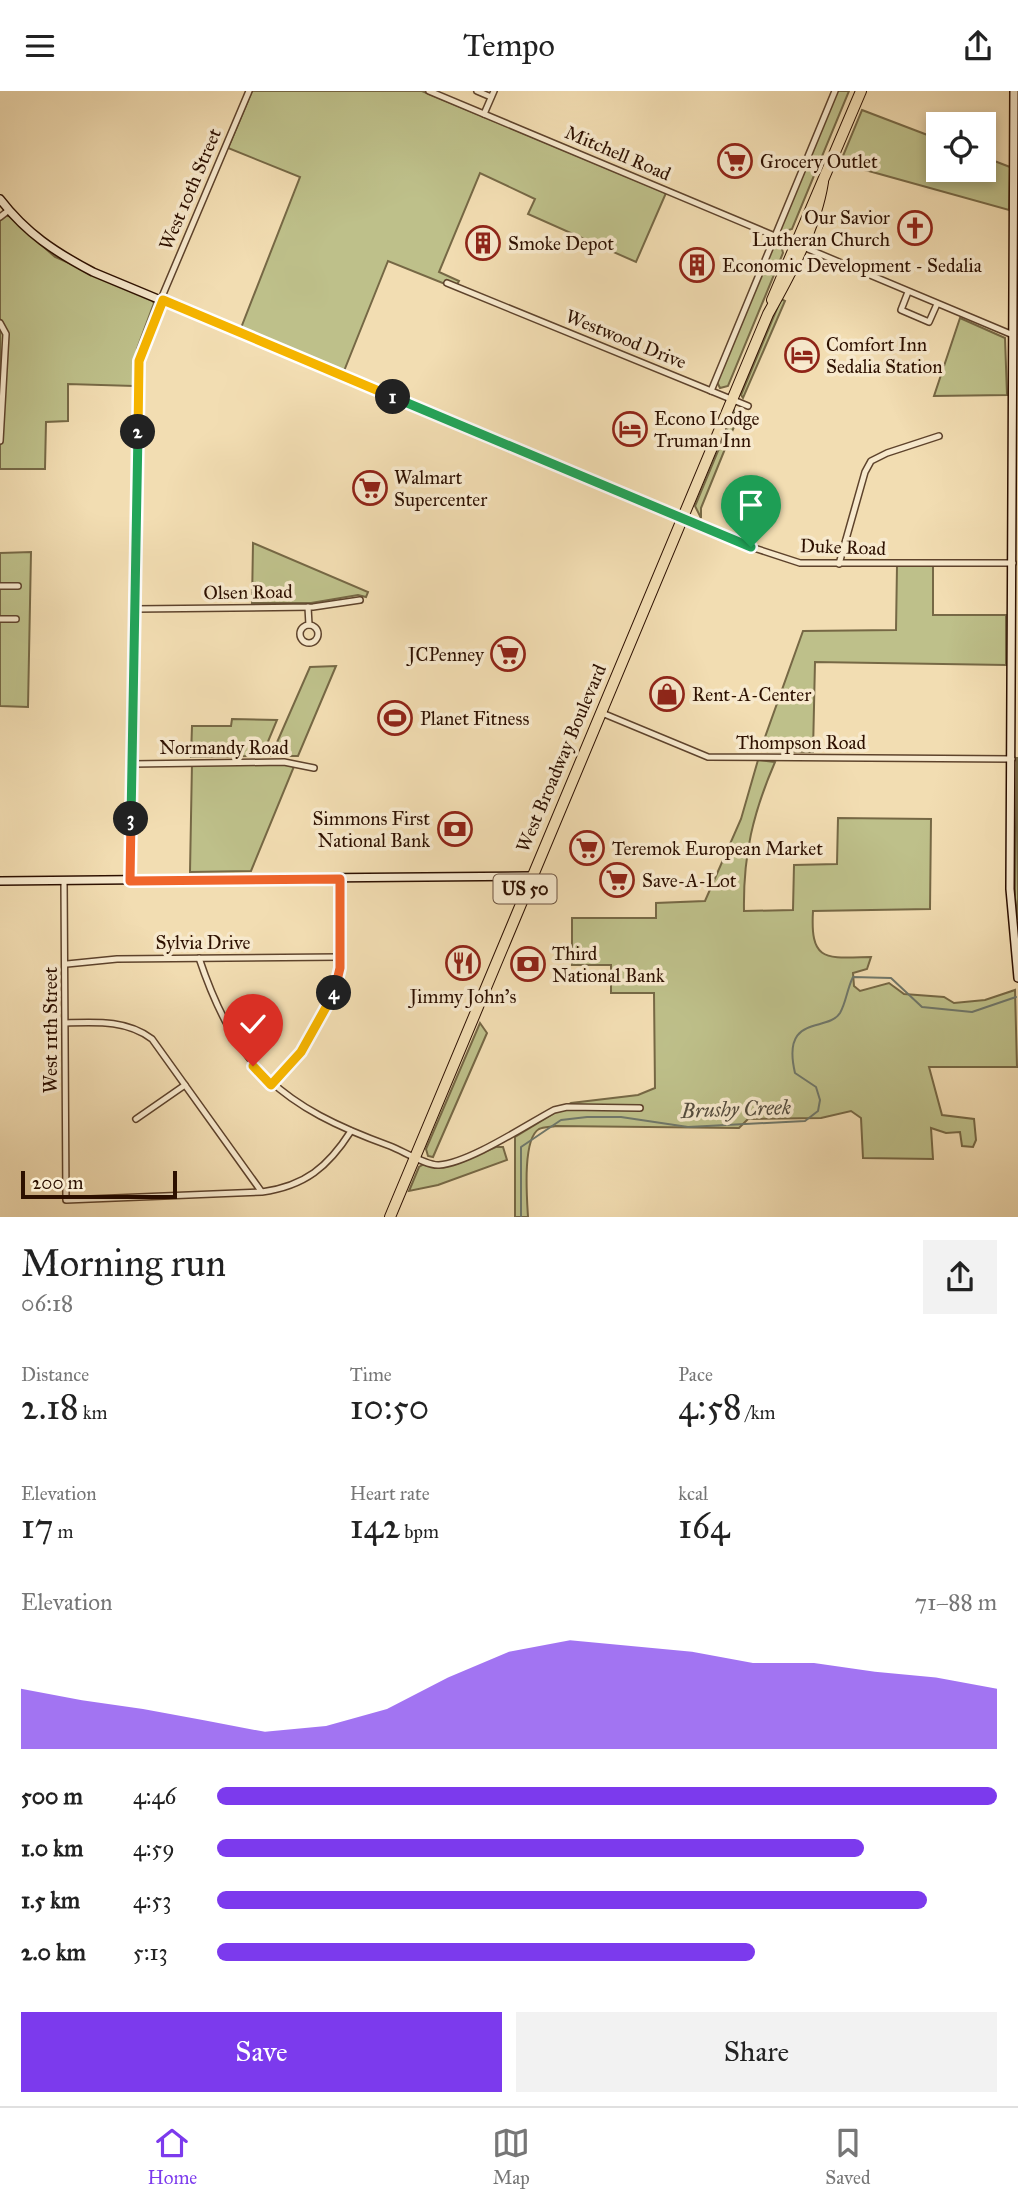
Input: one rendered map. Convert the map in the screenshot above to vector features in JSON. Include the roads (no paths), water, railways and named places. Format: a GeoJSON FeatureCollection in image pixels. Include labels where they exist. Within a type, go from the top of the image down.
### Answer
{"type":"FeatureCollection","features":[{"type":"Feature","properties":{"kind":"highway","name":"West Broadway Boulevard"},"geometry":{"type":"LineString","coordinates":[[390,1217],[530,876],[797,245],[813,197],[823,182],[861,91]]}},
{"type":"Feature","properties":{"kind":"main road"},"geometry":{"type":"LineString","coordinates":[[1014,91],[1010,889],[1018,978]]}},
{"type":"Feature","properties":{"kind":"main road"},"geometry":{"type":"LineString","coordinates":[[0,199],[30,235],[93,272],[682,517]]}},
{"type":"Feature","properties":{"kind":"main road"},"geometry":{"type":"LineString","coordinates":[[0,881],[530,876]]}},
{"type":"Feature","properties":{"kind":"street","name":"West 10th Street"},"geometry":{"type":"LineString","coordinates":[[130,881],[138,372],[145,340],[249,91]]}},
{"type":"Feature","properties":{"kind":"street","name":"Mitchell Road"},"geometry":{"type":"LineString","coordinates":[[429,91],[1013,335]]}},
{"type":"Feature","properties":{"kind":"street"},"geometry":{"type":"LineString","coordinates":[[477,91],[493,94],[484,114]]}},
{"type":"Feature","properties":{"kind":"street"},"geometry":{"type":"LineString","coordinates":[[711,391],[835,91]]}},
{"type":"Feature","properties":{"kind":"street"},"geometry":{"type":"LineString","coordinates":[[0,217],[9,210]]}},
{"type":"Feature","properties":{"kind":"street","name":"Westwood Drive"},"geometry":{"type":"LineString","coordinates":[[447,283],[748,406]]}},
{"type":"Feature","properties":{"kind":"street"},"geometry":{"type":"LineString","coordinates":[[908,292],[901,310],[929,322],[937,304]]}},
{"type":"Feature","properties":{"kind":"street"},"geometry":{"type":"LineString","coordinates":[[0,323],[6,334],[0,441]]}},
{"type":"Feature","properties":{"kind":"street"},"geometry":{"type":"LineString","coordinates":[[839,563],[864,472],[871,461],[939,436]]}},
{"type":"Feature","properties":{"kind":"street","name":"Duke Road"},"geometry":{"type":"LineString","coordinates":[[682,517],[781,558],[800,562],[1013,563]]}},
{"type":"Feature","properties":{"kind":"street"},"geometry":{"type":"LineString","coordinates":[[0,586],[18,586]]}},
{"type":"Feature","properties":{"kind":"street","name":"Olsen Road"},"geometry":{"type":"LineString","coordinates":[[135,609],[308,607],[360,600]]}},
{"type":"Feature","properties":{"kind":"street"},"geometry":{"type":"LineString","coordinates":[[308,607],[309,625]]}},
{"type":"Feature","properties":{"kind":"street"},"geometry":{"type":"LineString","coordinates":[[0,619],[16,619]]}},
{"type":"Feature","properties":{"kind":"street","name":"Thompson Road"},"geometry":{"type":"LineString","coordinates":[[599,712],[708,757],[1012,759]]}},
{"type":"Feature","properties":{"kind":"street","name":"Normandy Road"},"geometry":{"type":"LineString","coordinates":[[132,764],[284,762],[314,768]]}},
{"type":"Feature","properties":{"kind":"street"},"geometry":{"type":"LineString","coordinates":[[271,1085],[288,1069],[318,1025],[332,997],[340,957],[340,879]]}},
{"type":"Feature","properties":{"kind":"street","name":"West 11th Street"},"geometry":{"type":"LineString","coordinates":[[64,881],[67,964],[66,1200],[262,1192]]}},
{"type":"Feature","properties":{"kind":"street","name":"Sylvia Drive"},"geometry":{"type":"LineString","coordinates":[[67,964],[117,959],[340,957]]}},
{"type":"Feature","properties":{"kind":"street"},"geometry":{"type":"LineString","coordinates":[[199,958],[227,1026],[253,1066],[271,1085],[351,1131],[435,1165],[448,1164],[554,1110],[567,1107],[640,1108]]}},
{"type":"Feature","properties":{"kind":"street"},"geometry":{"type":"LineString","coordinates":[[66,1023],[120,1024],[152,1039],[262,1192],[290,1186],[317,1174],[351,1131]]}},
{"type":"Feature","properties":{"kind":"street"},"geometry":{"type":"LineString","coordinates":[[136,1119],[185,1085]]}},
{"type":"Feature","properties":{"kind":"waterway","name":"Brushy Creek"},"geometry":{"type":"LineString","coordinates":[[521,1217],[521,1147],[561,1120],[621,1117],[688,1127],[805,1121],[818,1111],[820,1100],[816,1087],[795,1073],[792,1054],[794,1041],[807,1028],[834,1019],[840,1013],[853,977],[891,978],[922,1007],[972,1012],[1016,997]]}},
{"type":"Feature","properties":{"kind":"place","name":"Grocery Outlet"},"geometry":{"type":"Point","coordinates":[735,161]}},
{"type":"Feature","properties":{"kind":"place","name":"Our Savior Lutheran Church"},"geometry":{"type":"Point","coordinates":[915,228]}},
{"type":"Feature","properties":{"kind":"place","name":"Smoke Depot"},"geometry":{"type":"Point","coordinates":[483,243]}},
{"type":"Feature","properties":{"kind":"place","name":"Economic Development - Sedalia"},"geometry":{"type":"Point","coordinates":[697,265]}},
{"type":"Feature","properties":{"kind":"place","name":"Comfort Inn Sedalia Station"},"geometry":{"type":"Point","coordinates":[802,355]}},
{"type":"Feature","properties":{"kind":"place","name":"Econo Lodge Truman Inn"},"geometry":{"type":"Point","coordinates":[630,429]}},
{"type":"Feature","properties":{"kind":"place","name":"Walmart Supercenter"},"geometry":{"type":"Point","coordinates":[370,488]}},
{"type":"Feature","properties":{"kind":"place","name":"JCPenney"},"geometry":{"type":"Point","coordinates":[508,654]}},
{"type":"Feature","properties":{"kind":"place","name":"Rent-A-Center"},"geometry":{"type":"Point","coordinates":[667,694]}},
{"type":"Feature","properties":{"kind":"place","name":"Planet Fitness"},"geometry":{"type":"Point","coordinates":[395,718]}},
{"type":"Feature","properties":{"kind":"place","name":"Simmons First National Bank"},"geometry":{"type":"Point","coordinates":[455,829]}},
{"type":"Feature","properties":{"kind":"place","name":"Teremok European Market"},"geometry":{"type":"Point","coordinates":[587,848]}},
{"type":"Feature","properties":{"kind":"place","name":"Save-A-Lot"},"geometry":{"type":"Point","coordinates":[617,880]}},
{"type":"Feature","properties":{"kind":"place","name":"Jimmy John's"},"geometry":{"type":"Point","coordinates":[463,963]}},
{"type":"Feature","properties":{"kind":"place","name":"Third National Bank"},"geometry":{"type":"Point","coordinates":[528,964]}}]}
